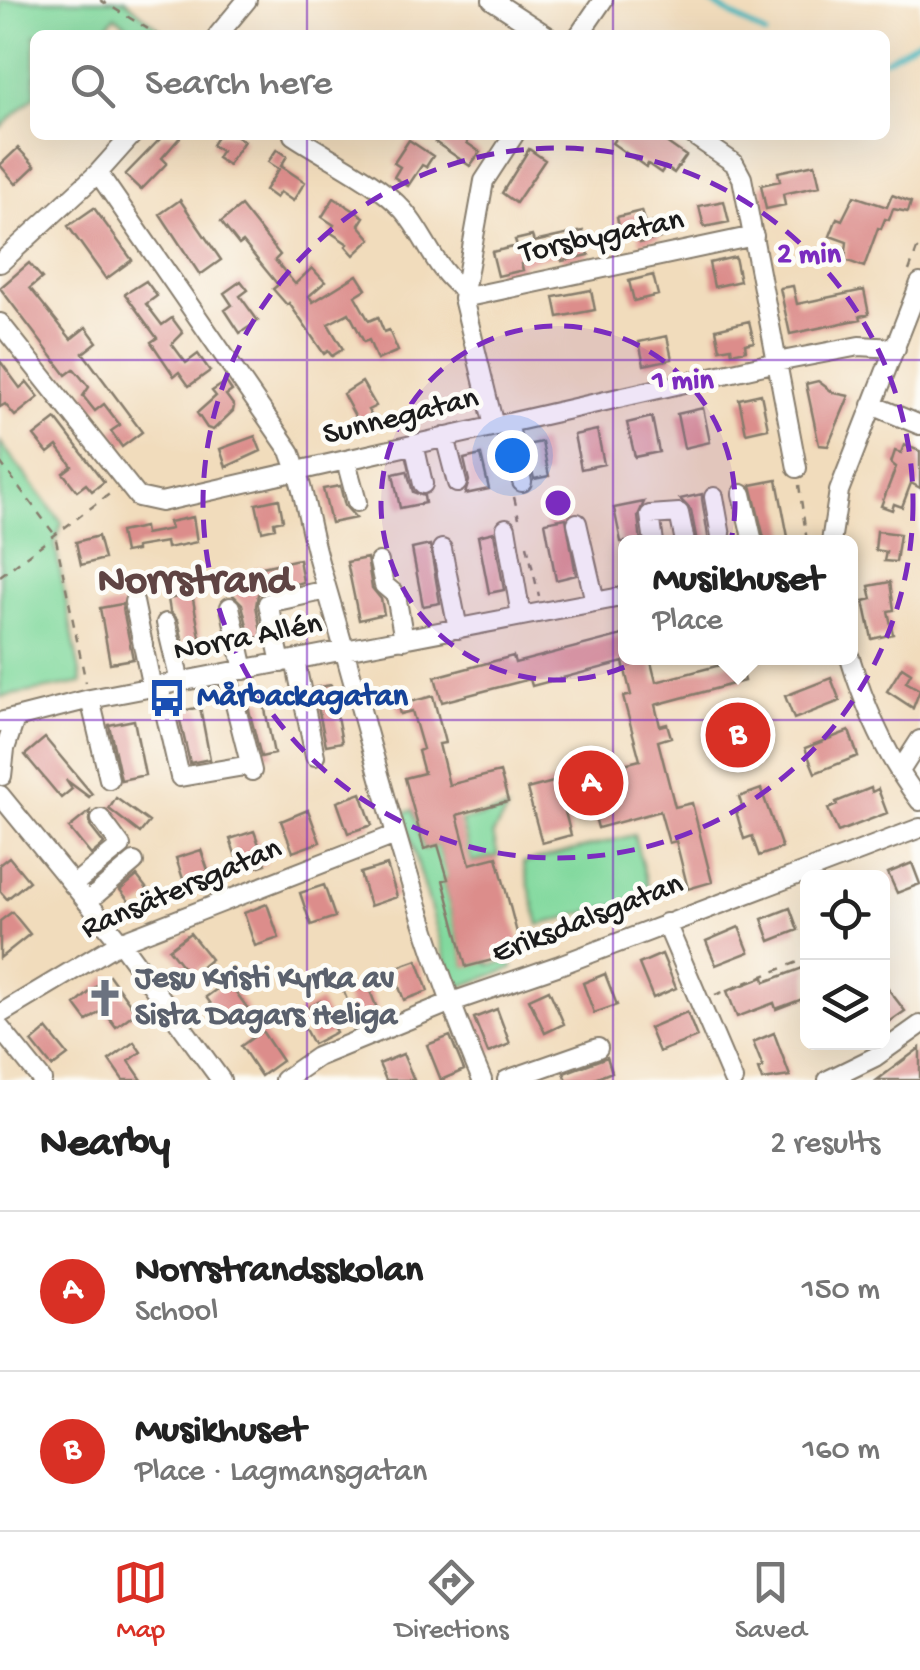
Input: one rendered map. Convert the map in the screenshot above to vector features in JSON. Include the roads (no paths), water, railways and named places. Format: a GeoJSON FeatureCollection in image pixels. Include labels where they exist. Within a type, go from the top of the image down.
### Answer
{"type":"FeatureCollection","features":[{"type":"Feature","properties":{"kind":"street"},"geometry":{"type":"LineString","coordinates":[[222,30],[247,0]]}},
{"type":"Feature","properties":{"kind":"street"},"geometry":{"type":"LineString","coordinates":[[492,0],[538,30]]}},
{"type":"Feature","properties":{"kind":"street"},"geometry":{"type":"LineString","coordinates":[[582,30],[603,0]]}},
{"type":"Feature","properties":{"kind":"street"},"geometry":{"type":"LineString","coordinates":[[0,264],[98,173],[128,140]]}},
{"type":"Feature","properties":{"kind":"street"},"geometry":{"type":"LineString","coordinates":[[300,140],[400,207],[443,272],[464,294]]}},
{"type":"Feature","properties":{"kind":"street"},"geometry":{"type":"LineString","coordinates":[[511,140],[484,182],[464,294],[522,482]]}},
{"type":"Feature","properties":{"kind":"street"},"geometry":{"type":"LineString","coordinates":[[700,140],[734,163],[742,178],[797,468]]}},
{"type":"Feature","properties":{"kind":"street"},"geometry":{"type":"LineString","coordinates":[[98,173],[276,427],[299,474],[395,835],[449,1003],[482,1080]]}},
{"type":"Feature","properties":{"kind":"street","name":"Torsbygatan"},"geometry":{"type":"LineString","coordinates":[[464,294],[754,236]]}},
{"type":"Feature","properties":{"kind":"street"},"geometry":{"type":"LineString","coordinates":[[832,535],[839,492],[920,283]]}},
{"type":"Feature","properties":{"kind":"street","name":"Sunnegatan"},"geometry":{"type":"LineString","coordinates":[[0,324],[138,496],[161,502],[299,474],[414,444],[778,362],[859,346],[896,348]]}},
{"type":"Feature","properties":{"kind":"street"},"geometry":{"type":"LineString","coordinates":[[872,404],[920,426]]}},
{"type":"Feature","properties":{"kind":"street"},"geometry":{"type":"LineString","coordinates":[[445,437],[457,483]]}},
{"type":"Feature","properties":{"kind":"street"},"geometry":{"type":"LineString","coordinates":[[414,444],[423,484]]}},
{"type":"Feature","properties":{"kind":"street"},"geometry":{"type":"LineString","coordinates":[[346,461],[357,502]]}},
{"type":"Feature","properties":{"kind":"street"},"geometry":{"type":"LineString","coordinates":[[742,494],[751,535]]}},
{"type":"Feature","properties":{"kind":"street"},"geometry":{"type":"LineString","coordinates":[[714,497],[721,535]]}},
{"type":"Feature","properties":{"kind":"street"},"geometry":{"type":"LineString","coordinates":[[653,535],[650,516],[679,514],[684,535]]}},
{"type":"Feature","properties":{"kind":"street"},"geometry":{"type":"LineString","coordinates":[[577,524],[595,602]]}},
{"type":"Feature","properties":{"kind":"street"},"geometry":{"type":"LineString","coordinates":[[506,528],[521,616]]}},
{"type":"Feature","properties":{"kind":"street"},"geometry":{"type":"LineString","coordinates":[[442,549],[458,629]]}},
{"type":"Feature","properties":{"kind":"street"},"geometry":{"type":"LineString","coordinates":[[380,562],[384,585],[396,595],[404,640]]}},
{"type":"Feature","properties":{"kind":"street"},"geometry":{"type":"LineString","coordinates":[[315,756],[268,603],[327,590]]}},
{"type":"Feature","properties":{"kind":"street","name":"Norra Allén"},"geometry":{"type":"LineString","coordinates":[[8,721],[90,699],[618,598]]}},
{"type":"Feature","properties":{"kind":"street"},"geometry":{"type":"LineString","coordinates":[[134,602],[180,777],[251,768],[235,672],[230,607]]}},
{"type":"Feature","properties":{"kind":"street"},"geometry":{"type":"LineString","coordinates":[[166,623],[180,682]]}},
{"type":"Feature","properties":{"kind":"street"},"geometry":{"type":"LineString","coordinates":[[853,665],[870,711],[920,802]]}},
{"type":"Feature","properties":{"kind":"street"},"geometry":{"type":"LineString","coordinates":[[90,699],[109,779]]}},
{"type":"Feature","properties":{"kind":"street"},"geometry":{"type":"LineString","coordinates":[[0,830],[8,721]]}},
{"type":"Feature","properties":{"kind":"street"},"geometry":{"type":"LineString","coordinates":[[900,771],[920,740]]}},
{"type":"Feature","properties":{"kind":"street"},"geometry":{"type":"LineString","coordinates":[[5,792],[221,1080]]}},
{"type":"Feature","properties":{"kind":"street"},"geometry":{"type":"LineString","coordinates":[[73,886],[121,846],[101,820]]}},
{"type":"Feature","properties":{"kind":"street","name":"Eriksdalsgatan"},"geometry":{"type":"LineString","coordinates":[[284,1080],[317,1057],[449,1003],[920,828]]}},
{"type":"Feature","properties":{"kind":"street","name":"Ransätersgatan"},"geometry":{"type":"LineString","coordinates":[[0,1014],[120,942],[395,835]]}},
{"type":"Feature","properties":{"kind":"street"},"geometry":{"type":"LineString","coordinates":[[87,902],[134,862]]}},
{"type":"Feature","properties":{"kind":"street"},"geometry":{"type":"LineString","coordinates":[[666,923],[733,1080]]}},
{"type":"Feature","properties":{"kind":"street"},"geometry":{"type":"LineString","coordinates":[[828,1080],[875,1057],[920,1026]]}},
{"type":"Feature","properties":{"kind":"street"},"geometry":{"type":"LineString","coordinates":[[0,1028],[42,1080]]}},
{"type":"Feature","properties":{"kind":"street"},"geometry":{"type":"LineString","coordinates":[[507,1080],[598,1048]]}},
{"type":"Feature","properties":{"kind":"waterway"},"geometry":{"type":"LineString","coordinates":[[706,0],[757,30]]}},
{"type":"Feature","properties":{"kind":"waterway"},"geometry":{"type":"LineString","coordinates":[[890,57],[920,39]]}},
{"type":"Feature","properties":{"kind":"place","name":"Mårbackagatan"},"geometry":{"type":"Point","coordinates":[167,698]}},
{"type":"Feature","properties":{"kind":"place","name":"Musikhuset"},"geometry":{"type":"Point","coordinates":[738,735]}},
{"type":"Feature","properties":{"kind":"place","name":"Norrstrandsskolan"},"geometry":{"type":"Point","coordinates":[591,783]}},
{"type":"Feature","properties":{"kind":"place","name":"Jesu Kristi Kyrka av Sista Dagars Heliga"},"geometry":{"type":"Point","coordinates":[105,998]}},
{"type":"Feature","properties":{"kind":"district","name":"Norrstrand"},"geometry":{"type":"Point","coordinates":[195,583]}}]}
